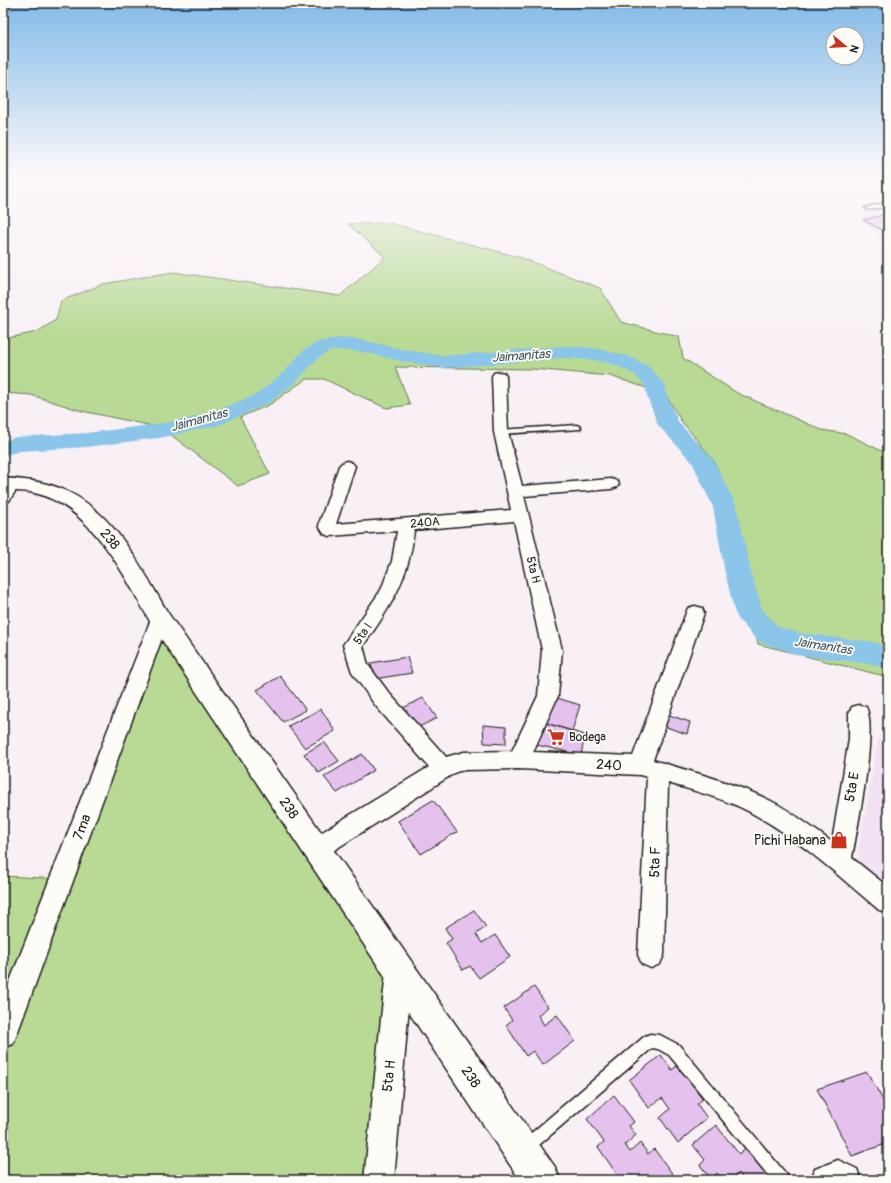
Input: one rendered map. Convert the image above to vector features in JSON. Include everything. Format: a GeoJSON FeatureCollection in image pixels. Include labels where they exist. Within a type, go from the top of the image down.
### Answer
{"type":"FeatureCollection","features":[{"type":"Feature","properties":{"kind":"street","name":"5ta H"},"geometry":{"type":"LineString","coordinates":[[499,376],[501,432],[552,650],[548,696],[519,760]]}},
{"type":"Feature","properties":{"kind":"street","name":"240A"},"geometry":{"type":"LineString","coordinates":[[347,466],[328,521],[327,526],[330,530],[520,515]]}},
{"type":"Feature","properties":{"kind":"street"},"geometry":{"type":"LineString","coordinates":[[514,492],[611,484]]}},
{"type":"Feature","properties":{"kind":"street","name":"238"},"geometry":{"type":"LineString","coordinates":[[6,488],[44,489],[70,500],[86,512],[107,533],[125,558],[160,619],[542,1180]]}},
{"type":"Feature","properties":{"kind":"street","name":"5ta I"},"geometry":{"type":"LineString","coordinates":[[406,525],[405,547],[398,575],[379,611],[353,646],[359,667],[382,699],[442,768]]}},
{"type":"Feature","properties":{"kind":"street","name":"5ta F"},"geometry":{"type":"LineString","coordinates":[[651,954],[649,768],[696,613]]}},
{"type":"Feature","properties":{"kind":"street","name":"7ma"},"geometry":{"type":"LineString","coordinates":[[3,1034],[160,619]]}},
{"type":"Feature","properties":{"kind":"street","name":"5ta E"},"geometry":{"type":"LineString","coordinates":[[840,862],[860,739],[859,713]]}},
{"type":"Feature","properties":{"kind":"street","name":"240"},"geometry":{"type":"LineString","coordinates":[[317,848],[442,768],[464,761],[519,760],[649,768],[727,791],[764,808],[840,862],[888,902]]}},
{"type":"Feature","properties":{"kind":"street","name":"5ta H"},"geometry":{"type":"LineString","coordinates":[[379,1180],[399,971]]}},
{"type":"Feature","properties":{"kind":"street"},"geometry":{"type":"LineString","coordinates":[[826,1180],[838,1175],[846,1180]]}},
{"type":"Feature","properties":{"kind":"lane"},"geometry":{"type":"LineString","coordinates":[[501,432],[577,426]]}},
{"type":"Feature","properties":{"kind":"lane"},"geometry":{"type":"LineString","coordinates":[[521,1150],[650,1041],[660,1042],[674,1050],[782,1180]]}},
{"type":"Feature","properties":{"kind":"shaded area"},"geometry":{"type":"Polygon","coordinates":[[[869,229],[888,229],[888,242],[869,229]]]}},
{"type":"Feature","properties":{"kind":"shaded area"},"geometry":{"type":"Polygon","coordinates":[[[878,739],[888,742],[888,883],[857,861],[878,739]]]}},
{"type":"Feature","properties":{"kind":"green space"},"geometry":{"type":"Polygon","coordinates":[[[354,229],[413,229],[519,257],[600,288],[621,322],[679,337],[683,358],[737,393],[822,430],[847,434],[888,454],[888,677],[758,644],[742,583],[734,508],[714,461],[682,422],[665,394],[610,376],[532,369],[395,367],[410,405],[386,408],[324,379],[306,379],[269,405],[240,417],[270,474],[238,486],[162,428],[82,411],[31,395],[3,393],[3,339],[37,332],[56,320],[61,301],[103,284],[173,272],[340,296],[385,257],[354,229]]]}},
{"type":"Feature","properties":{"kind":"green space"},"geometry":{"type":"Polygon","coordinates":[[[160,619],[399,971],[379,1180],[3,1180],[3,876],[62,879],[160,619]]]}},
{"type":"Feature","properties":{"kind":"building"},"geometry":{"type":"Polygon","coordinates":[[[881,229],[888,229],[888,233],[881,229]]]}},
{"type":"Feature","properties":{"kind":"building"},"geometry":{"type":"Polygon","coordinates":[[[407,657],[412,673],[374,679],[371,663],[407,657]]]}},
{"type":"Feature","properties":{"kind":"building"},"geometry":{"type":"Polygon","coordinates":[[[280,676],[306,710],[283,722],[257,690],[280,676]]]}},
{"type":"Feature","properties":{"kind":"building"},"geometry":{"type":"Polygon","coordinates":[[[423,698],[437,718],[415,729],[401,709],[423,698]]]}},
{"type":"Feature","properties":{"kind":"building"},"geometry":{"type":"Polygon","coordinates":[[[557,698],[580,705],[572,731],[546,723],[557,698]]]}},
{"type":"Feature","properties":{"kind":"building"},"geometry":{"type":"Polygon","coordinates":[[[321,709],[335,731],[305,748],[288,726],[321,709]]]}},
{"type":"Feature","properties":{"kind":"building"},"geometry":{"type":"Polygon","coordinates":[[[666,714],[690,722],[687,734],[663,726],[666,714]]]}},
{"type":"Feature","properties":{"kind":"building"},"geometry":{"type":"Polygon","coordinates":[[[546,723],[585,735],[581,755],[537,745],[546,723]]]}},
{"type":"Feature","properties":{"kind":"building"},"geometry":{"type":"Polygon","coordinates":[[[483,725],[506,727],[506,744],[484,743],[483,725]]]}},
{"type":"Feature","properties":{"kind":"building"},"geometry":{"type":"Polygon","coordinates":[[[324,742],[339,761],[319,773],[304,754],[324,742]]]}},
{"type":"Feature","properties":{"kind":"building"},"geometry":{"type":"Polygon","coordinates":[[[362,754],[374,770],[337,793],[324,777],[362,754]]]}},
{"type":"Feature","properties":{"kind":"building"},"geometry":{"type":"Polygon","coordinates":[[[433,800],[457,832],[421,854],[398,821],[433,800]]]}},
{"type":"Feature","properties":{"kind":"building"},"geometry":{"type":"Polygon","coordinates":[[[474,910],[486,927],[476,934],[482,943],[495,935],[510,957],[479,978],[470,966],[463,970],[446,943],[452,939],[445,928],[474,910]]]}},
{"type":"Feature","properties":{"kind":"building"},"geometry":{"type":"Polygon","coordinates":[[[534,987],[548,1007],[538,1015],[544,1025],[557,1015],[575,1041],[543,1065],[533,1051],[526,1056],[506,1025],[512,1020],[504,1008],[534,987]]]}},
{"type":"Feature","properties":{"kind":"building"},"geometry":{"type":"Polygon","coordinates":[[[661,1055],[672,1070],[678,1065],[703,1099],[697,1104],[707,1118],[678,1143],[660,1118],[670,1109],[662,1098],[649,1108],[629,1080],[661,1055]]]}},
{"type":"Feature","properties":{"kind":"building"},"geometry":{"type":"Polygon","coordinates":[[[867,1072],[888,1109],[888,1143],[852,1156],[817,1089],[867,1072]]]}},
{"type":"Feature","properties":{"kind":"building"},"geometry":{"type":"Polygon","coordinates":[[[614,1095],[634,1122],[629,1126],[636,1135],[625,1145],[630,1152],[640,1143],[648,1154],[654,1149],[677,1180],[632,1180],[630,1178],[627,1180],[621,1180],[598,1147],[604,1142],[587,1119],[614,1095]]]}},
{"type":"Feature","properties":{"kind":"building"},"geometry":{"type":"Polygon","coordinates":[[[716,1125],[739,1154],[746,1147],[771,1180],[744,1180],[739,1173],[731,1180],[723,1180],[717,1173],[711,1179],[700,1165],[705,1160],[693,1145],[716,1125]]]}},
{"type":"Feature","properties":{"kind":"waterway","name":"Jaimanitas"},"geometry":{"type":"LineString","coordinates":[[3,449],[17,444],[86,440],[159,431],[211,420],[262,399],[289,378],[311,354],[325,346],[340,344],[363,346],[401,355],[443,362],[563,352],[594,354],[621,360],[641,370],[655,385],[657,396],[669,425],[702,459],[725,507],[738,573],[749,613],[768,634],[798,644],[873,653],[888,658]]}},
{"type":"Feature","properties":{"kind":"place","name":"Bodega"},"geometry":{"type":"Point","coordinates":[556,737]}},
{"type":"Feature","properties":{"kind":"place","name":"Pichi Habana"},"geometry":{"type":"Point","coordinates":[839,840]}}]}
